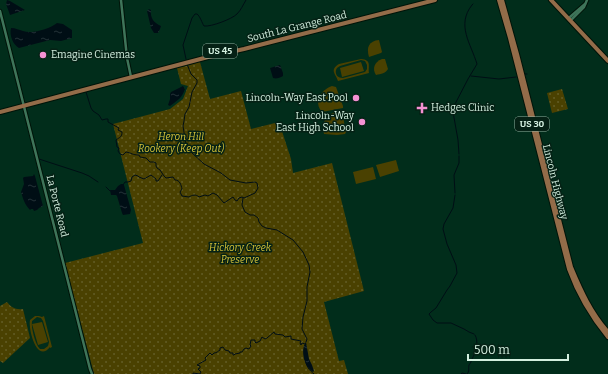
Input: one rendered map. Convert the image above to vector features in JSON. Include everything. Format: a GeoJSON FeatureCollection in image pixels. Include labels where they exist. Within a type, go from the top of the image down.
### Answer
{"type":"FeatureCollection","features":[{"type":"Feature","properties":{"kind":"main road","name":"South La Grange Road"},"geometry":{"type":"LineString","coordinates":[[0,110],[423,0]]}},
{"type":"Feature","properties":{"kind":"main road","name":"South La Grange Road"},"geometry":{"type":"LineString","coordinates":[[190,60],[244,49],[435,0]]}},
{"type":"Feature","properties":{"kind":"main road","name":"Lincoln Highway"},"geometry":{"type":"LineString","coordinates":[[499,0],[567,264],[583,301],[608,337]]}},
{"type":"Feature","properties":{"kind":"main road","name":"Lincoln Highway"},"geometry":{"type":"LineString","coordinates":[[502,0],[516,48],[571,267],[586,300],[596,317],[608,332]]}},
{"type":"Feature","properties":{"kind":"main road"},"geometry":{"type":"LineString","coordinates":[[550,0],[608,57]]}},
{"type":"Feature","properties":{"kind":"main road"},"geometry":{"type":"LineString","coordinates":[[554,0],[608,61]]}},
{"type":"Feature","properties":{"kind":"street"},"geometry":{"type":"LineString","coordinates":[[121,0],[127,57],[131,77]]}},
{"type":"Feature","properties":{"kind":"street"},"geometry":{"type":"LineString","coordinates":[[571,19],[586,4],[587,0]]}},
{"type":"Feature","properties":{"kind":"street","name":"La Porte Road"},"geometry":{"type":"LineString","coordinates":[[0,11],[92,374]]}},
{"type":"Feature","properties":{"kind":"green space"},"geometry":{"type":"Polygon","coordinates":[[[379,40],[382,52],[369,57],[369,45],[379,40]]]}},
{"type":"Feature","properties":{"kind":"green space"},"geometry":{"type":"Polygon","coordinates":[[[361,59],[368,62],[369,73],[338,81],[334,72],[334,68],[339,64],[361,59]],[[361,60],[340,66],[336,70],[336,75],[343,78],[365,72],[367,65],[365,61],[361,60]]]}},
{"type":"Feature","properties":{"kind":"green space"},"geometry":{"type":"Polygon","coordinates":[[[382,59],[385,59],[388,69],[381,74],[376,75],[374,66],[382,59]]]}},
{"type":"Feature","properties":{"kind":"green space","name":"Hickory Creek Preserve"},"geometry":{"type":"Polygon","coordinates":[[[200,62],[210,99],[241,91],[251,129],[279,122],[291,159],[293,173],[332,163],[364,291],[324,302],[339,361],[344,360],[348,374],[94,374],[65,263],[143,243],[113,124],[170,109],[183,99],[188,86],[181,84],[177,68],[200,62]]]}},
{"type":"Feature","properties":{"kind":"green space"},"geometry":{"type":"Polygon","coordinates":[[[361,62],[364,71],[342,77],[340,68],[361,62]]]}},
{"type":"Feature","properties":{"kind":"green space"},"geometry":{"type":"Polygon","coordinates":[[[332,86],[336,87],[343,108],[322,112],[319,108],[318,100],[325,90],[332,86]]]}},
{"type":"Feature","properties":{"kind":"green space"},"geometry":{"type":"Polygon","coordinates":[[[562,89],[568,109],[552,113],[547,93],[562,89]]]}},
{"type":"Feature","properties":{"kind":"green space"},"geometry":{"type":"Polygon","coordinates":[[[335,112],[342,112],[346,132],[345,134],[324,134],[323,126],[326,118],[335,112]]]}},
{"type":"Feature","properties":{"kind":"green space"},"geometry":{"type":"Polygon","coordinates":[[[396,160],[399,171],[380,177],[376,165],[396,160]]]}},
{"type":"Feature","properties":{"kind":"green space"},"geometry":{"type":"Polygon","coordinates":[[[373,167],[376,179],[356,184],[353,172],[373,167]]]}},
{"type":"Feature","properties":{"kind":"green space"},"geometry":{"type":"Polygon","coordinates":[[[7,302],[14,308],[23,309],[30,338],[3,363],[0,361],[0,306],[7,302]]]}},
{"type":"Feature","properties":{"kind":"green space"},"geometry":{"type":"Polygon","coordinates":[[[35,316],[44,316],[52,347],[45,351],[41,351],[37,348],[30,330],[30,320],[35,316]],[[37,317],[32,321],[32,328],[38,347],[40,349],[44,349],[48,346],[49,342],[41,318],[37,317]]]}},
{"type":"Feature","properties":{"kind":"green space"},"geometry":{"type":"Polygon","coordinates":[[[42,322],[48,342],[38,345],[32,324],[42,322]]]}},
{"type":"Feature","properties":{"kind":"water"},"geometry":{"type":"Polygon","coordinates":[[[7,0],[25,10],[10,15],[6,4],[7,0]]]}},
{"type":"Feature","properties":{"kind":"water"},"geometry":{"type":"Polygon","coordinates":[[[149,9],[151,10],[153,20],[161,26],[158,33],[154,33],[151,28],[147,11],[149,9]]]}},
{"type":"Feature","properties":{"kind":"water"},"geometry":{"type":"Polygon","coordinates":[[[57,23],[63,24],[72,30],[72,38],[61,41],[50,40],[19,48],[12,40],[11,28],[27,32],[45,29],[57,23]]]}},
{"type":"Feature","properties":{"kind":"water"},"geometry":{"type":"Polygon","coordinates":[[[280,65],[283,76],[273,78],[270,68],[280,65]]]}},
{"type":"Feature","properties":{"kind":"water"},"geometry":{"type":"Polygon","coordinates":[[[183,86],[185,89],[181,97],[170,106],[168,105],[171,92],[183,86]]]}},
{"type":"Feature","properties":{"kind":"water"},"geometry":{"type":"Polygon","coordinates":[[[34,174],[43,206],[34,211],[33,209],[30,210],[27,206],[21,192],[24,184],[23,178],[33,176],[34,174]]]}},
{"type":"Feature","properties":{"kind":"water"},"geometry":{"type":"Polygon","coordinates":[[[121,184],[124,185],[131,210],[130,214],[123,215],[117,196],[111,195],[110,190],[115,190],[121,184]]]}},
{"type":"Feature","properties":{"kind":"water"},"geometry":{"type":"Polygon","coordinates":[[[306,342],[309,359],[314,371],[313,372],[307,366],[304,358],[303,349],[306,342]]]}},
{"type":"Feature","properties":{"kind":"waterway"},"geometry":{"type":"LineString","coordinates":[[186,59],[183,45],[192,18],[195,14],[199,16],[204,26],[216,24],[237,14],[246,0]]}},
{"type":"Feature","properties":{"kind":"waterway"},"geometry":{"type":"LineString","coordinates":[[459,154],[453,112],[454,106],[477,64],[466,34],[465,27],[467,12],[473,4]]}},
{"type":"Feature","properties":{"kind":"waterway"},"geometry":{"type":"LineString","coordinates":[[86,92],[93,111],[99,115],[102,120],[108,119],[108,122],[119,128],[118,130],[122,132],[121,136],[116,140],[120,154],[123,155],[126,152],[139,155],[140,157],[146,158],[150,162],[156,163],[157,168],[166,178],[173,177],[181,184],[182,189],[180,192],[182,196],[189,197],[195,195],[199,197],[205,195],[208,196],[213,193],[217,195],[224,203],[233,197],[237,201],[239,198],[244,198],[255,193],[258,188],[257,183],[246,183],[230,180],[221,173],[204,164],[186,145],[183,126],[185,114],[189,107],[192,92],[197,83],[197,80],[191,74],[187,64]]}},
{"type":"Feature","properties":{"kind":"waterway"},"geometry":{"type":"LineString","coordinates":[[471,76],[499,79],[516,77]]}},
{"type":"Feature","properties":{"kind":"waterway"},"geometry":{"type":"LineString","coordinates":[[455,193],[454,175],[459,163],[459,156]]}},
{"type":"Feature","properties":{"kind":"waterway"},"geometry":{"type":"LineString","coordinates":[[39,159],[82,173],[98,182]]}},
{"type":"Feature","properties":{"kind":"waterway"},"geometry":{"type":"LineString","coordinates":[[123,185],[125,182],[131,181],[132,177],[135,175],[144,179],[151,175],[156,179],[156,181],[158,181],[162,175]]}},
{"type":"Feature","properties":{"kind":"waterway"},"geometry":{"type":"LineString","coordinates":[[106,187],[110,191]]}},
{"type":"Feature","properties":{"kind":"waterway"},"geometry":{"type":"LineString","coordinates":[[455,195],[453,208],[444,224],[443,229],[447,244],[456,265],[457,273],[436,308],[429,314],[437,323],[451,323],[474,334]]}},
{"type":"Feature","properties":{"kind":"waterway"},"geometry":{"type":"LineString","coordinates":[[243,198],[242,205],[245,212],[258,218],[262,226],[277,230],[293,240],[303,252],[309,265],[310,272],[307,287],[307,301],[302,329],[307,339],[306,342]]}},
{"type":"Feature","properties":{"kind":"waterway"},"geometry":{"type":"LineString","coordinates":[[193,374],[200,374],[201,372],[198,369],[200,366],[197,365],[206,360],[205,358],[210,353],[212,355],[223,347],[225,350],[233,353],[234,355],[242,352],[246,348],[249,349],[251,346],[251,340],[255,340],[256,343],[260,341],[262,337],[265,339],[274,332],[275,334],[283,335],[285,337],[291,336],[291,339],[301,341],[301,345],[302,343],[305,344]]}},
{"type":"Feature","properties":{"kind":"waterway"},"geometry":{"type":"LineString","coordinates":[[467,374],[469,371],[469,365],[475,353],[477,340],[475,335]]}},
{"type":"Feature","properties":{"kind":"waterway"},"geometry":{"type":"LineString","coordinates":[[305,359],[308,368],[314,374]]}},
{"type":"Feature","properties":{"kind":"waterway"},"geometry":{"type":"LineString","coordinates":[[461,374],[466,374]]}},
{"type":"Feature","properties":{"kind":"place","name":"Emagine Cinemas"},"geometry":{"type":"Point","coordinates":[43,55]}},
{"type":"Feature","properties":{"kind":"place","name":"Lincoln-Way East Pool"},"geometry":{"type":"Point","coordinates":[356,98]}},
{"type":"Feature","properties":{"kind":"place","name":"Hedges Clinic"},"geometry":{"type":"Point","coordinates":[422,108]}},
{"type":"Feature","properties":{"kind":"place","name":"Lincoln-Way East High School"},"geometry":{"type":"Point","coordinates":[362,122]}},
{"type":"Feature","properties":{"kind":"park label","name":"Heron Hill Rookery (Keep Out)"},"geometry":{"type":"Point","coordinates":[181,142]}}]}
